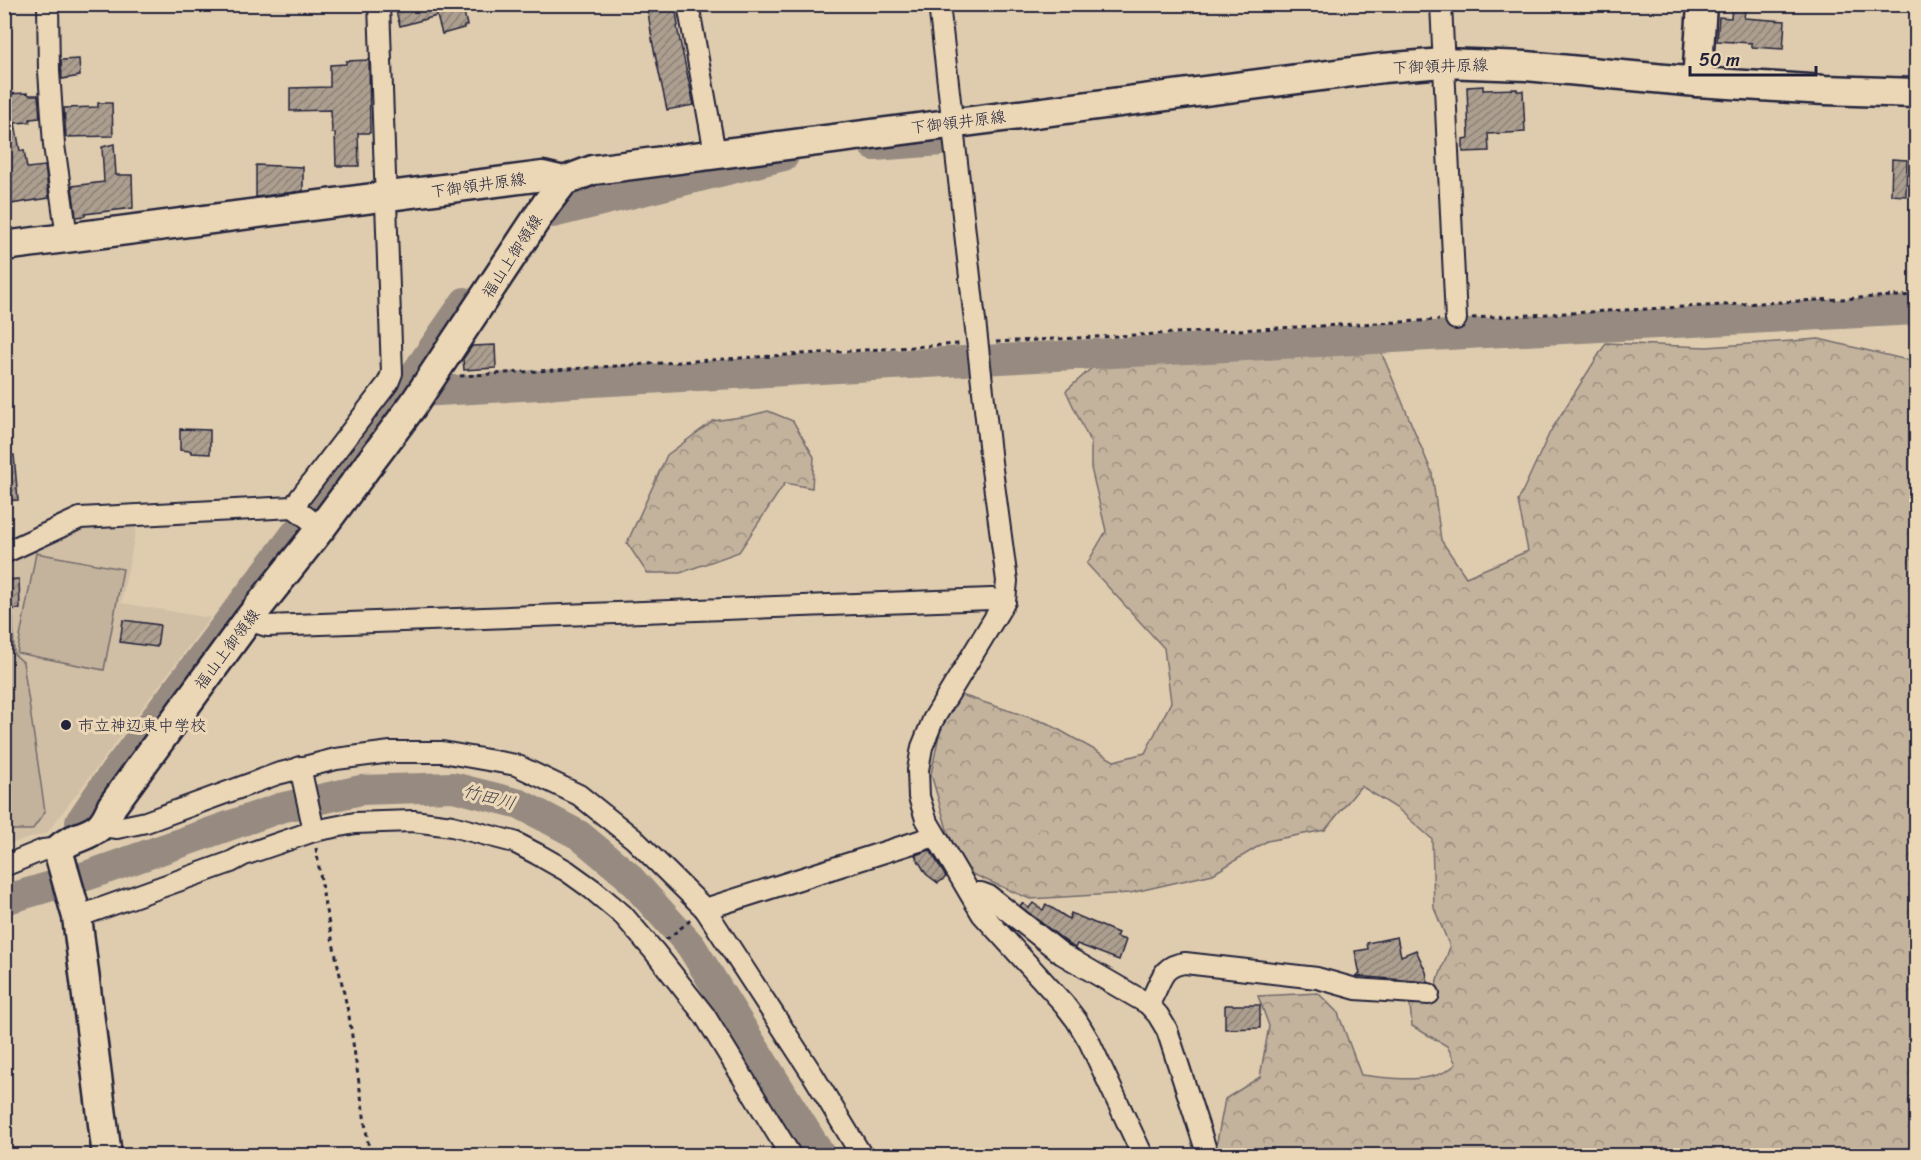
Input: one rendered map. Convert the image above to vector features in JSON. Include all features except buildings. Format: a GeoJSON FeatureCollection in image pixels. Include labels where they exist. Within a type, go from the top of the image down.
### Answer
{"type":"FeatureCollection","features":[{"type":"Feature","properties":{"kind":"main road"},"geometry":{"type":"LineString","coordinates":[[1698,82],[1702,4]]}},
{"type":"Feature","properties":{"kind":"main road","name":"下御領井原線"},"geometry":{"type":"LineString","coordinates":[[4,246],[543,176],[564,181],[592,170],[715,153],[1383,68],[1443,63],[1527,66],[1698,82],[1917,93]]}},
{"type":"Feature","properties":{"kind":"main road","name":"福山上御領線"},"geometry":{"type":"LineString","coordinates":[[101,826],[112,806],[248,620],[428,384],[547,203],[564,181]]}},
{"type":"Feature","properties":{"kind":"main road"},"geometry":{"type":"LineString","coordinates":[[101,826],[91,833],[64,844],[60,852],[76,914],[107,1155]]}},
{"type":"Feature","properties":{"kind":"street"},"geometry":{"type":"LineString","coordinates":[[48,4],[49,71],[54,145],[67,237]]}},
{"type":"Feature","properties":{"kind":"street"},"geometry":{"type":"LineString","coordinates":[[295,509],[388,383],[392,373],[379,4]]}},
{"type":"Feature","properties":{"kind":"street"},"geometry":{"type":"LineString","coordinates":[[688,4],[715,153]]}},
{"type":"Feature","properties":{"kind":"street"},"geometry":{"type":"LineString","coordinates":[[939,4],[991,462],[1007,581],[1005,601],[933,720],[922,747],[918,770],[919,797],[926,819],[935,836],[982,914],[1077,1021],[1089,1041],[1143,1155]]}},
{"type":"Feature","properties":{"kind":"street"},"geometry":{"type":"LineString","coordinates":[[1440,4],[1456,319]]}},
{"type":"Feature","properties":{"kind":"street"},"geometry":{"type":"LineString","coordinates":[[4,553],[80,518],[295,509],[318,526]]}},
{"type":"Feature","properties":{"kind":"street"},"geometry":{"type":"LineString","coordinates":[[248,620],[267,626],[991,599],[1005,601]]}},
{"type":"Feature","properties":{"kind":"street"},"geometry":{"type":"LineString","coordinates":[[101,826],[117,828],[146,822],[277,774],[301,770],[336,759],[391,752],[442,752],[516,765],[579,795],[634,839],[702,911],[813,1075],[862,1155]]}},
{"type":"Feature","properties":{"kind":"street"},"geometry":{"type":"LineString","coordinates":[[301,770],[314,828]]}},
{"type":"Feature","properties":{"kind":"street"},"geometry":{"type":"LineString","coordinates":[[76,914],[231,862],[314,828],[355,823],[413,821],[452,826],[514,842],[567,871],[592,888],[623,915],[705,1016],[791,1155]]}},
{"type":"Feature","properties":{"kind":"street"},"geometry":{"type":"LineString","coordinates":[[702,911],[935,836]]}},
{"type":"Feature","properties":{"kind":"street"},"geometry":{"type":"LineString","coordinates":[[4,866],[43,850],[60,852]]}},
{"type":"Feature","properties":{"kind":"street"},"geometry":{"type":"LineString","coordinates":[[970,893],[989,896],[1062,954],[1148,1004],[1158,1015],[1167,1030],[1208,1155]]}},
{"type":"Feature","properties":{"kind":"street"},"geometry":{"type":"LineString","coordinates":[[1148,1004],[1165,971],[1172,965],[1185,963],[1317,978],[1356,989],[1429,994]]}},
{"type":"Feature","properties":{"kind":"path"},"geometry":{"type":"LineString","coordinates":[[428,384],[445,377],[978,345],[1917,295]]}},
{"type":"Feature","properties":{"kind":"path"},"geometry":{"type":"LineString","coordinates":[[314,828],[325,906],[349,1016],[370,1155]]}},
{"type":"Feature","properties":{"kind":"path"},"geometry":{"type":"LineString","coordinates":[[666,940],[702,911]]}},
{"type":"Feature","properties":{"kind":"shaded area","name":"市立神辺東中学校"},"geometry":{"type":"Polygon","coordinates":[[[138,520],[121,603],[210,618],[47,833],[5,845],[5,558],[18,557],[82,524],[138,520]]]}},
{"type":"Feature","properties":{"kind":"green space"},"geometry":{"type":"Polygon","coordinates":[[[1819,339],[1916,362],[1916,1155],[1219,1155],[1216,1147],[1225,1099],[1260,1077],[1269,1026],[1258,996],[1318,993],[1338,1013],[1361,1075],[1398,1079],[1424,1078],[1447,1071],[1456,1064],[1447,1046],[1412,1026],[1409,994],[1436,985],[1450,947],[1434,908],[1432,839],[1398,809],[1361,786],[1325,830],[1267,841],[1213,874],[1130,893],[1030,899],[970,873],[948,833],[931,774],[941,725],[958,694],[1047,723],[1114,761],[1145,753],[1171,702],[1164,648],[1087,564],[1106,531],[1091,468],[1091,444],[1066,391],[1095,365],[1380,349],[1432,473],[1441,540],[1466,577],[1528,551],[1518,501],[1550,432],[1606,343],[1707,347],[1819,339]]]}},
{"type":"Feature","properties":{"kind":"green space"},"geometry":{"type":"Polygon","coordinates":[[[768,411],[793,421],[814,457],[812,488],[785,483],[739,552],[680,573],[647,573],[627,543],[667,455],[713,421],[768,411]]]}},
{"type":"Feature","properties":{"kind":"green space"},"geometry":{"type":"Polygon","coordinates":[[[36,553],[123,569],[104,670],[17,653],[36,553]]]}},
{"type":"Feature","properties":{"kind":"green space"},"geometry":{"type":"Polygon","coordinates":[[[5,617],[13,618],[14,654],[23,662],[45,812],[32,830],[5,830],[5,617]]]}},
{"type":"Feature","properties":{"kind":"waterway"},"geometry":{"type":"LineString","coordinates":[[874,146],[942,141]]}},
{"type":"Feature","properties":{"kind":"waterway"},"geometry":{"type":"LineString","coordinates":[[553,213],[784,156]]}},
{"type":"Feature","properties":{"kind":"waterway"},"geometry":{"type":"LineString","coordinates":[[80,822],[105,785],[402,393],[465,302]]}},
{"type":"Feature","properties":{"kind":"waterway"},"geometry":{"type":"LineString","coordinates":[[402,393],[1916,310]]}},
{"type":"Feature","properties":{"kind":"waterway","name":"竹田川"},"geometry":{"type":"LineString","coordinates":[[4,900],[89,875],[280,808],[361,790],[453,787],[520,804],[579,835],[626,874],[691,946],[821,1156]]}},
{"type":"Feature","properties":{"kind":"place","name":"市立神辺東中学校"},"geometry":{"type":"Point","coordinates":[66,725]}}]}
